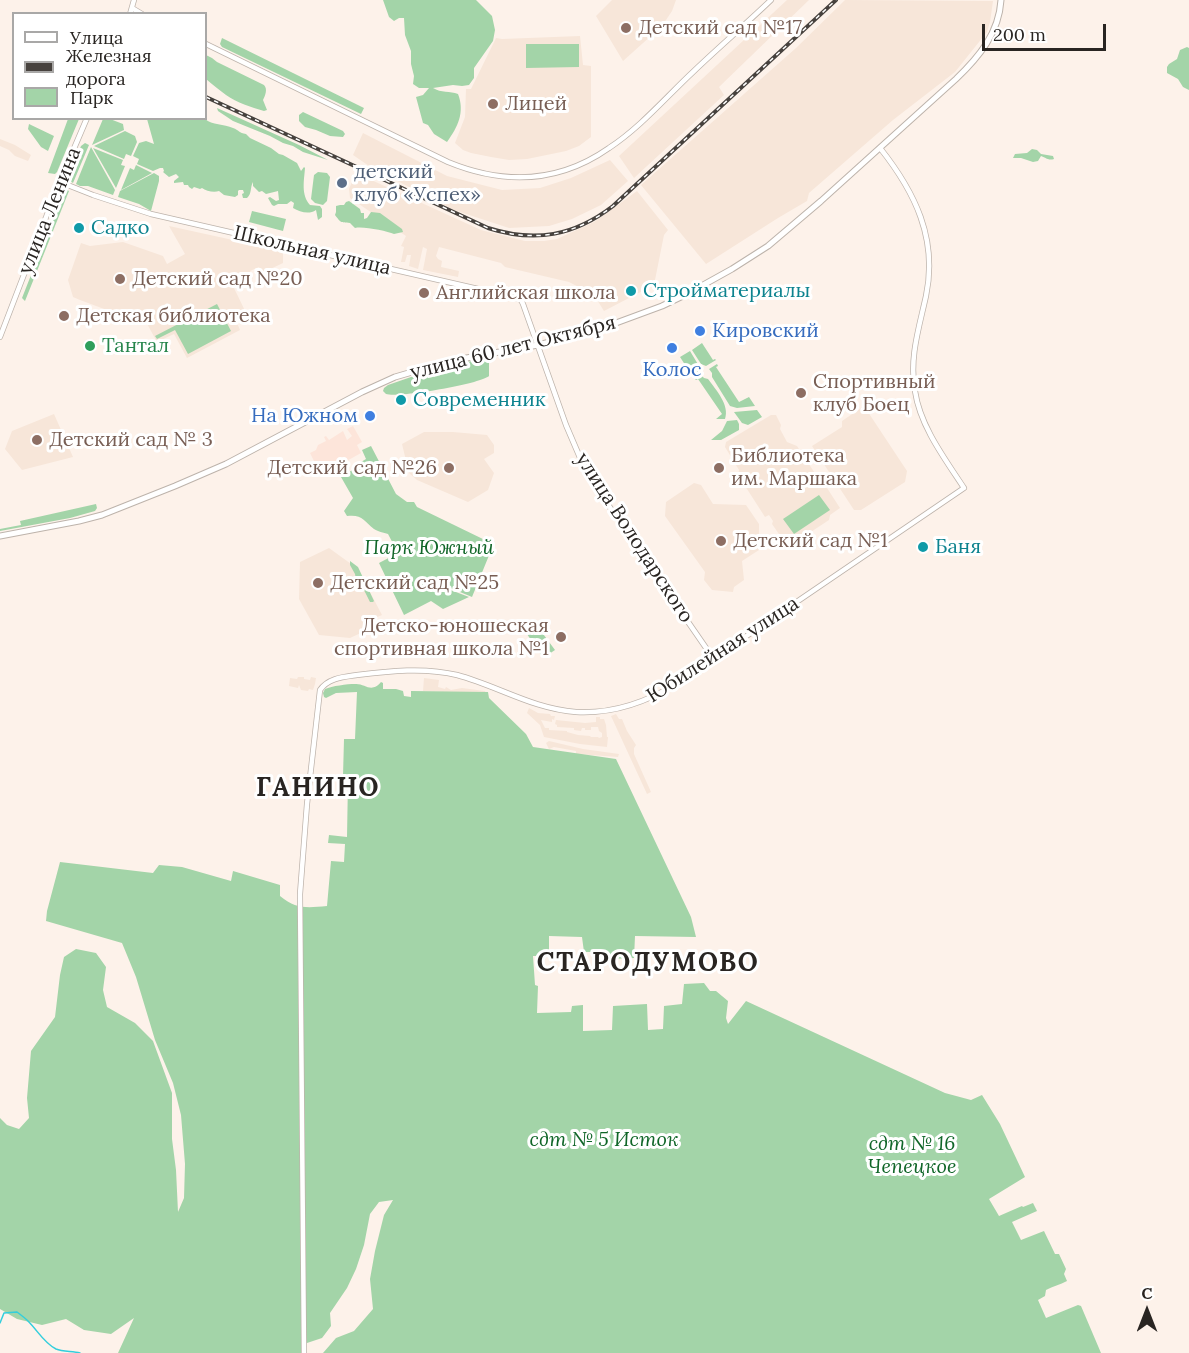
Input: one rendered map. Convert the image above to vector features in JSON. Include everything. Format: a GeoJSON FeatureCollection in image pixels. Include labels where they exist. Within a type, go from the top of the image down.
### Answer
{"type":"FeatureCollection","features":[{"type":"Feature","properties":{"kind":"main road","name":"улица 60 лет Октября"},"geometry":{"type":"LineString","coordinates":[[0,537],[91,518],[120,509],[226,464],[395,377],[450,361],[538,345],[597,330],[662,306],[702,286],[768,246],[956,79],[989,42],[1001,0]]}},
{"type":"Feature","properties":{"kind":"street"},"geometry":{"type":"LineString","coordinates":[[131,11],[135,0]]}},
{"type":"Feature","properties":{"kind":"street"},"geometry":{"type":"LineString","coordinates":[[207,44],[448,162],[490,175],[527,178],[579,166],[608,149],[635,128],[771,0]]}},
{"type":"Feature","properties":{"kind":"street","name":"улица Ленина"},"geometry":{"type":"LineString","coordinates":[[0,337],[86,120]]}},
{"type":"Feature","properties":{"kind":"street","name":"Юбилейная улица"},"geometry":{"type":"LineString","coordinates":[[304,1353],[300,908],[303,845],[321,687],[338,678],[394,671],[423,671],[458,676],[527,701],[576,712],[638,704],[662,693],[964,488],[929,431],[920,412],[915,392],[913,351],[926,297],[929,258],[927,234],[908,189],[880,148]]}},
{"type":"Feature","properties":{"kind":"street","name":"Школьная улица"},"geometry":{"type":"LineString","coordinates":[[60,182],[151,214],[517,298],[524,304],[538,345]]}},
{"type":"Feature","properties":{"kind":"street","name":"улица Володарского"},"geometry":{"type":"LineString","coordinates":[[538,345],[581,460],[600,493],[713,658]]}},
{"type":"Feature","properties":{"kind":"shaded area"},"geometry":{"type":"Polygon","coordinates":[[[612,0],[676,0],[662,26],[623,61],[596,16],[612,0]]]}},
{"type":"Feature","properties":{"kind":"shaded area"},"geometry":{"type":"Polygon","coordinates":[[[787,0],[809,0],[719,87],[724,95],[634,178],[619,156],[787,0]]]}},
{"type":"Feature","properties":{"kind":"shaded area"},"geometry":{"type":"Polygon","coordinates":[[[845,0],[993,1],[987,32],[955,72],[893,120],[809,193],[807,201],[706,264],[641,185],[796,48],[845,0]]]}},
{"type":"Feature","properties":{"kind":"shaded area"},"geometry":{"type":"Polygon","coordinates":[[[580,36],[583,65],[591,66],[591,137],[579,146],[566,151],[527,159],[509,160],[471,153],[455,143],[465,117],[466,89],[471,89],[496,38],[580,36]]]}},
{"type":"Feature","properties":{"kind":"shaded area"},"geometry":{"type":"Polygon","coordinates":[[[363,133],[447,176],[502,190],[540,188],[571,178],[610,160],[628,181],[601,205],[572,219],[549,226],[509,228],[454,210],[372,168],[353,155],[363,133]]]}},
{"type":"Feature","properties":{"kind":"shaded area"},"geometry":{"type":"Polygon","coordinates":[[[0,139],[31,155],[28,161],[0,146],[0,139]]]}},
{"type":"Feature","properties":{"kind":"shaded area"},"geometry":{"type":"Polygon","coordinates":[[[356,173],[481,230],[525,241],[557,239],[594,222],[637,191],[668,230],[664,235],[654,285],[604,311],[594,295],[569,282],[505,267],[501,263],[439,247],[436,256],[442,261],[441,267],[459,271],[458,277],[423,270],[427,249],[423,247],[418,269],[409,266],[411,255],[407,255],[405,262],[401,262],[404,247],[401,246],[406,236],[350,198],[349,189],[356,173]]]}},
{"type":"Feature","properties":{"kind":"shaded area"},"geometry":{"type":"Polygon","coordinates":[[[169,226],[283,251],[283,263],[262,273],[259,267],[250,271],[253,278],[234,288],[248,317],[237,323],[240,330],[187,358],[174,334],[157,342],[139,309],[123,316],[80,300],[73,297],[68,280],[81,243],[90,246],[123,242],[163,256],[167,264],[185,254],[169,226]]]}},
{"type":"Feature","properties":{"kind":"shaded area"},"geometry":{"type":"Polygon","coordinates":[[[864,406],[907,471],[905,482],[861,510],[854,510],[812,446],[842,427],[842,421],[864,406]]]}},
{"type":"Feature","properties":{"kind":"shaded area","name":"Детский сад № 3"},"geometry":{"type":"Polygon","coordinates":[[[54,414],[73,457],[22,470],[5,449],[12,431],[54,414]]]}},
{"type":"Feature","properties":{"kind":"shaded area"},"geometry":{"type":"Polygon","coordinates":[[[771,415],[776,415],[787,442],[797,446],[840,508],[830,515],[829,520],[788,547],[772,524],[773,521],[769,515],[765,517],[738,475],[739,470],[725,447],[726,442],[771,415]]]}},
{"type":"Feature","properties":{"kind":"shaded area"},"geometry":{"type":"Polygon","coordinates":[[[353,426],[362,442],[357,445],[361,453],[336,467],[321,465],[317,467],[310,453],[326,441],[324,437],[326,436],[329,440],[343,431],[347,440],[352,436],[347,429],[353,426]]]}},
{"type":"Feature","properties":{"kind":"shaded area","name":"Детский сад №26"},"geometry":{"type":"Polygon","coordinates":[[[424,432],[487,435],[494,445],[494,453],[484,459],[494,473],[488,490],[468,502],[417,480],[409,473],[402,444],[424,432]]]}},
{"type":"Feature","properties":{"kind":"shaded area","name":"Детский сад №1"},"geometry":{"type":"Polygon","coordinates":[[[694,483],[701,485],[713,504],[746,505],[759,524],[759,550],[742,561],[744,580],[734,587],[733,592],[712,590],[704,580],[705,572],[665,516],[666,502],[694,483]]]}},
{"type":"Feature","properties":{"kind":"shaded area"},"geometry":{"type":"Polygon","coordinates":[[[329,548],[358,569],[382,615],[375,618],[378,625],[350,638],[319,635],[299,599],[300,562],[329,548]]]}},
{"type":"Feature","properties":{"kind":"shaded area"},"geometry":{"type":"Polygon","coordinates":[[[298,677],[310,680],[311,677],[316,678],[313,690],[301,690],[299,685],[298,688],[289,686],[290,678],[297,679],[298,677]]]}},
{"type":"Feature","properties":{"kind":"shaded area"},"geometry":{"type":"Polygon","coordinates":[[[424,678],[439,680],[438,687],[445,689],[446,687],[451,690],[462,688],[485,691],[486,694],[423,691],[424,678]]]}},
{"type":"Feature","properties":{"kind":"shaded area"},"geometry":{"type":"Polygon","coordinates":[[[529,708],[538,713],[555,716],[552,722],[541,720],[545,728],[549,730],[567,731],[591,737],[602,737],[598,727],[591,727],[591,730],[582,728],[581,731],[574,730],[574,728],[557,727],[556,720],[585,723],[596,722],[596,717],[604,719],[608,737],[607,747],[544,737],[540,725],[527,713],[529,708]]]}},
{"type":"Feature","properties":{"kind":"shaded area"},"geometry":{"type":"Polygon","coordinates":[[[616,714],[619,719],[622,719],[636,745],[634,754],[651,792],[647,794],[611,716],[616,714]]]}},
{"type":"Feature","properties":{"kind":"shaded area"},"geometry":{"type":"Polygon","coordinates":[[[549,741],[619,754],[618,757],[576,754],[576,751],[554,747],[549,749],[546,743],[549,741]]]}},
{"type":"Feature","properties":{"kind":"green space"},"geometry":{"type":"Polygon","coordinates":[[[383,0],[476,0],[492,16],[495,30],[493,41],[474,68],[474,78],[469,85],[433,88],[458,94],[460,101],[459,119],[447,142],[423,123],[416,97],[423,95],[429,88],[419,88],[413,84],[411,51],[405,35],[404,18],[394,21],[389,17],[383,0]]]}},
{"type":"Feature","properties":{"kind":"green space"},"geometry":{"type":"Polygon","coordinates":[[[222,38],[364,108],[361,114],[222,47],[220,44],[222,38]]]}},
{"type":"Feature","properties":{"kind":"green space"},"geometry":{"type":"Polygon","coordinates":[[[526,44],[579,44],[579,67],[526,68],[526,44]]]}},
{"type":"Feature","properties":{"kind":"green space"},"geometry":{"type":"Polygon","coordinates":[[[1189,48],[1189,90],[1183,87],[1178,79],[1167,73],[1169,64],[1177,59],[1180,50],[1189,48]]]}},
{"type":"Feature","properties":{"kind":"green space"},"geometry":{"type":"Polygon","coordinates":[[[207,56],[264,85],[266,90],[263,100],[267,110],[244,104],[223,93],[207,80],[207,56]]]}},
{"type":"Feature","properties":{"kind":"green space"},"geometry":{"type":"Polygon","coordinates":[[[217,108],[328,160],[303,152],[233,121],[217,108]]]}},
{"type":"Feature","properties":{"kind":"green space"},"geometry":{"type":"Polygon","coordinates":[[[303,112],[345,134],[343,137],[330,136],[305,127],[299,121],[299,115],[303,112]]]}},
{"type":"Feature","properties":{"kind":"green space"},"geometry":{"type":"Polygon","coordinates":[[[68,120],[79,120],[57,172],[48,173],[68,120]]]}},
{"type":"Feature","properties":{"kind":"green space"},"geometry":{"type":"Polygon","coordinates":[[[103,120],[113,120],[123,124],[124,130],[92,145],[103,120]]]}},
{"type":"Feature","properties":{"kind":"green space"},"geometry":{"type":"Polygon","coordinates":[[[147,120],[207,120],[235,129],[297,163],[301,171],[305,168],[305,197],[310,205],[320,206],[322,217],[318,220],[316,210],[307,213],[293,208],[294,203],[291,201],[287,204],[272,205],[268,198],[279,200],[278,191],[266,194],[259,192],[253,186],[253,182],[247,198],[243,198],[243,190],[239,190],[235,197],[224,195],[219,191],[194,187],[192,189],[183,182],[174,183],[179,177],[176,174],[169,177],[163,172],[163,168],[153,171],[137,164],[139,159],[133,156],[139,143],[146,141],[154,144],[147,120]]]}},
{"type":"Feature","properties":{"kind":"green space"},"geometry":{"type":"Polygon","coordinates":[[[29,124],[54,136],[48,151],[41,147],[28,129],[29,124]]]}},
{"type":"Feature","properties":{"kind":"green space"},"geometry":{"type":"Polygon","coordinates":[[[125,131],[135,136],[137,142],[131,156],[126,154],[124,159],[94,146],[125,131]]]}},
{"type":"Feature","properties":{"kind":"green space"},"geometry":{"type":"Polygon","coordinates":[[[85,143],[89,145],[73,183],[69,177],[81,146],[85,143]]]}},
{"type":"Feature","properties":{"kind":"green space"},"geometry":{"type":"Polygon","coordinates":[[[91,147],[115,190],[113,195],[76,184],[91,147]]]}},
{"type":"Feature","properties":{"kind":"green space"},"geometry":{"type":"Polygon","coordinates":[[[93,148],[123,160],[121,165],[125,166],[116,188],[93,148]]]}},
{"type":"Feature","properties":{"kind":"green space"},"geometry":{"type":"Polygon","coordinates":[[[1032,149],[1041,154],[1053,156],[1054,159],[1041,156],[1038,161],[1033,162],[1013,158],[1015,154],[1027,153],[1032,149]]]}},
{"type":"Feature","properties":{"kind":"green space"},"geometry":{"type":"Polygon","coordinates":[[[136,165],[152,173],[121,190],[130,168],[134,170],[136,165]]]}},
{"type":"Feature","properties":{"kind":"green space"},"geometry":{"type":"Polygon","coordinates":[[[318,172],[327,173],[330,177],[327,201],[323,205],[311,199],[314,175],[318,172]]]}},
{"type":"Feature","properties":{"kind":"green space"},"geometry":{"type":"Polygon","coordinates":[[[154,173],[159,176],[159,181],[151,211],[118,197],[120,191],[154,173]]]}},
{"type":"Feature","properties":{"kind":"green space"},"geometry":{"type":"Polygon","coordinates":[[[64,191],[69,191],[25,301],[22,298],[64,191]]]}},
{"type":"Feature","properties":{"kind":"green space"},"geometry":{"type":"Polygon","coordinates":[[[349,201],[360,209],[361,213],[364,213],[364,219],[371,212],[380,213],[403,232],[394,234],[375,229],[355,228],[350,223],[341,222],[335,215],[336,206],[344,205],[349,201]]]}},
{"type":"Feature","properties":{"kind":"green space"},"geometry":{"type":"Polygon","coordinates":[[[252,211],[286,219],[283,231],[249,222],[252,211]]]}},
{"type":"Feature","properties":{"kind":"green space"},"geometry":{"type":"Polygon","coordinates":[[[217,304],[231,331],[188,354],[175,330],[157,339],[155,336],[217,304]]]}},
{"type":"Feature","properties":{"kind":"green space"},"geometry":{"type":"Polygon","coordinates":[[[702,343],[713,360],[716,360],[706,366],[701,364],[692,350],[702,343]]]}},
{"type":"Feature","properties":{"kind":"green space"},"geometry":{"type":"Polygon","coordinates":[[[690,351],[700,371],[691,376],[680,357],[690,351]]]}},
{"type":"Feature","properties":{"kind":"green space"},"geometry":{"type":"Polygon","coordinates":[[[481,359],[489,363],[489,376],[483,379],[422,392],[394,395],[383,391],[388,385],[411,377],[481,359]]]}},
{"type":"Feature","properties":{"kind":"green space"},"geometry":{"type":"Polygon","coordinates":[[[717,364],[716,367],[739,402],[749,397],[755,406],[737,408],[730,406],[709,369],[717,364]]]}},
{"type":"Feature","properties":{"kind":"green space"},"geometry":{"type":"Polygon","coordinates":[[[701,375],[708,379],[721,398],[726,408],[725,419],[716,419],[722,414],[698,379],[695,379],[701,375]]]}},
{"type":"Feature","properties":{"kind":"green space"},"geometry":{"type":"Polygon","coordinates":[[[757,410],[762,417],[748,425],[742,423],[734,412],[757,410]]]}},
{"type":"Feature","properties":{"kind":"green space"},"geometry":{"type":"Polygon","coordinates":[[[737,420],[739,430],[721,440],[711,440],[722,431],[727,421],[737,420]]]}},
{"type":"Feature","properties":{"kind":"green space","name":"Парк Южный"},"geometry":{"type":"Polygon","coordinates":[[[371,446],[396,494],[407,502],[414,502],[417,507],[487,541],[483,550],[490,553],[472,597],[448,587],[448,589],[469,597],[443,609],[431,601],[404,615],[379,563],[398,553],[388,534],[374,529],[359,517],[347,516],[344,511],[353,498],[341,477],[354,469],[359,470],[361,462],[366,459],[362,450],[371,446]]]}},
{"type":"Feature","properties":{"kind":"green space"},"geometry":{"type":"Polygon","coordinates":[[[819,495],[830,510],[794,534],[783,519],[819,495]]]}},
{"type":"Feature","properties":{"kind":"green space"},"geometry":{"type":"Polygon","coordinates":[[[96,504],[95,511],[0,531],[0,529],[21,525],[20,521],[96,504]]]}},
{"type":"Feature","properties":{"kind":"green space"},"geometry":{"type":"Polygon","coordinates":[[[350,561],[358,567],[373,602],[370,602],[364,590],[357,585],[350,561]]]}},
{"type":"Feature","properties":{"kind":"green space"},"geometry":{"type":"Polygon","coordinates":[[[538,627],[555,650],[543,658],[527,634],[538,627]]]}},
{"type":"Feature","properties":{"kind":"green space"},"geometry":{"type":"Polygon","coordinates":[[[381,682],[383,689],[403,691],[404,696],[411,697],[411,691],[488,692],[489,698],[526,734],[533,747],[616,759],[691,917],[696,937],[635,936],[634,958],[610,959],[607,952],[584,952],[582,937],[549,936],[549,956],[533,956],[535,985],[538,986],[537,1013],[571,1012],[572,1006],[583,1005],[583,1031],[612,1030],[613,1006],[647,1004],[648,1030],[663,1029],[664,1006],[682,1004],[684,984],[704,983],[710,991],[716,991],[728,1001],[726,1018],[728,1024],[746,1001],[945,1093],[971,1100],[982,1095],[1000,1124],[1025,1177],[989,1199],[999,1216],[1033,1203],[1037,1211],[1012,1222],[1021,1240],[1044,1231],[1055,1254],[1059,1254],[1066,1269],[1064,1274],[1067,1281],[1046,1290],[1045,1296],[1038,1300],[1046,1318],[1078,1305],[1081,1306],[1101,1353],[323,1353],[336,1338],[354,1331],[373,1309],[370,1279],[375,1251],[384,1215],[393,1200],[379,1202],[370,1214],[364,1245],[356,1269],[347,1288],[330,1313],[331,1326],[322,1338],[301,1345],[301,1353],[118,1353],[134,1318],[111,1334],[84,1330],[66,1319],[42,1325],[17,1319],[0,1309],[0,1118],[7,1125],[19,1129],[29,1118],[27,1098],[31,1051],[55,1017],[64,957],[76,949],[96,953],[106,967],[103,990],[107,1007],[135,1023],[153,1041],[172,1093],[172,1139],[178,1212],[184,1198],[185,1164],[181,1115],[173,1083],[155,1040],[136,977],[122,943],[46,921],[60,862],[153,873],[159,865],[182,867],[231,881],[233,871],[280,885],[280,896],[296,905],[327,906],[331,861],[344,862],[345,844],[328,843],[329,835],[347,837],[348,780],[343,776],[344,739],[355,739],[357,692],[336,693],[326,698],[323,693],[325,689],[335,686],[359,684],[371,688],[381,682]]]}},
{"type":"Feature","properties":{"kind":"waterway"},"geometry":{"type":"LineString","coordinates":[[0,1323],[4,1313],[17,1312],[52,1346],[59,1350],[80,1353]]}},
{"type":"Feature","properties":{"kind":"railway"},"geometry":{"type":"LineString","coordinates":[[207,97],[488,228],[522,235],[553,234],[584,224],[613,206],[836,0]]}},
{"type":"Feature","properties":{"kind":"place","name":"Детский сад №17"},"geometry":{"type":"Point","coordinates":[626,28]}},
{"type":"Feature","properties":{"kind":"place","name":"Лицей"},"geometry":{"type":"Point","coordinates":[493,104]}},
{"type":"Feature","properties":{"kind":"place","name":"детский клуб «Успех»"},"geometry":{"type":"Point","coordinates":[342,183]}},
{"type":"Feature","properties":{"kind":"place","name":"Садко"},"geometry":{"type":"Point","coordinates":[79,228]}},
{"type":"Feature","properties":{"kind":"place","name":"Детский сад №20"},"geometry":{"type":"Point","coordinates":[120,279]}},
{"type":"Feature","properties":{"kind":"place","name":"Стройматериалы"},"geometry":{"type":"Point","coordinates":[631,291]}},
{"type":"Feature","properties":{"kind":"place","name":"Английская школа"},"geometry":{"type":"Point","coordinates":[424,293]}},
{"type":"Feature","properties":{"kind":"place","name":"Детская библиотека"},"geometry":{"type":"Point","coordinates":[64,316]}},
{"type":"Feature","properties":{"kind":"place","name":"Кировский"},"geometry":{"type":"Point","coordinates":[700,331]}},
{"type":"Feature","properties":{"kind":"place","name":"Тантал"},"geometry":{"type":"Point","coordinates":[90,346]}},
{"type":"Feature","properties":{"kind":"place","name":"Колос"},"geometry":{"type":"Point","coordinates":[672,348]}},
{"type":"Feature","properties":{"kind":"place","name":"Спортивный клуб Боец"},"geometry":{"type":"Point","coordinates":[801,393]}},
{"type":"Feature","properties":{"kind":"place","name":"Современник"},"geometry":{"type":"Point","coordinates":[401,400]}},
{"type":"Feature","properties":{"kind":"place","name":"На Южном"},"geometry":{"type":"Point","coordinates":[370,416]}},
{"type":"Feature","properties":{"kind":"place","name":"Детский сад № 3"},"geometry":{"type":"Point","coordinates":[37,440]}},
{"type":"Feature","properties":{"kind":"place","name":"Детский сад №26"},"geometry":{"type":"Point","coordinates":[449,468]}},
{"type":"Feature","properties":{"kind":"place","name":"Библиотека им. Маршака"},"geometry":{"type":"Point","coordinates":[719,468]}},
{"type":"Feature","properties":{"kind":"place","name":"Детский сад №1"},"geometry":{"type":"Point","coordinates":[721,541]}},
{"type":"Feature","properties":{"kind":"place","name":"Баня"},"geometry":{"type":"Point","coordinates":[923,547]}},
{"type":"Feature","properties":{"kind":"place","name":"Детский сад №25"},"geometry":{"type":"Point","coordinates":[318,583]}},
{"type":"Feature","properties":{"kind":"place","name":"Детско-юношеская спортивная школа №1"},"geometry":{"type":"Point","coordinates":[561,637]}},
{"type":"Feature","properties":{"kind":"district","name":"ГАНИНО"},"geometry":{"type":"Point","coordinates":[318,789]}},
{"type":"Feature","properties":{"kind":"district","name":"СТАРОДУМОВО"},"geometry":{"type":"Point","coordinates":[648,964]}},
{"type":"Feature","properties":{"kind":"park label","name":"сдт № 5 Исток"},"geometry":{"type":"Point","coordinates":[604,1140]}},
{"type":"Feature","properties":{"kind":"park label","name":"сдт № 16 Чепецкое"},"geometry":{"type":"Point","coordinates":[912,1156]}}]}
